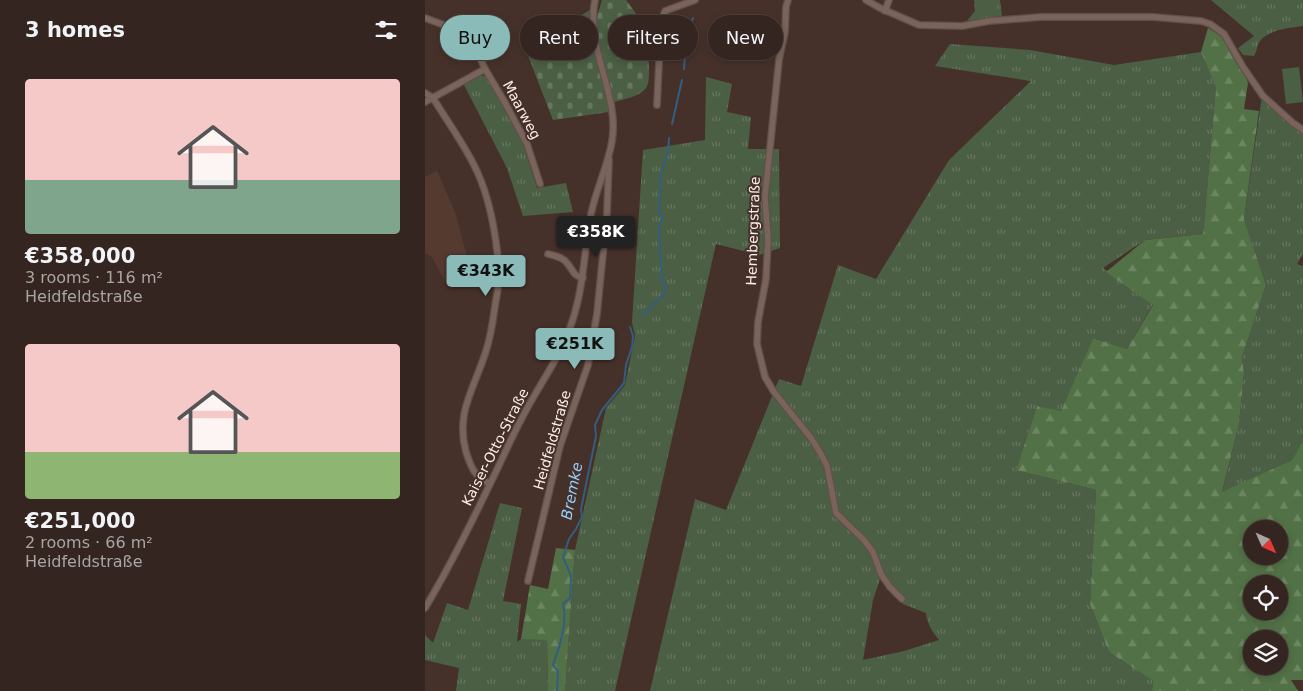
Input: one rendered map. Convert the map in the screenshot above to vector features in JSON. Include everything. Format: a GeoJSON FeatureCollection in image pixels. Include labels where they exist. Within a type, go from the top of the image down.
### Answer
{"type":"FeatureCollection","features":[{"type":"Feature","properties":{"kind":"street","name":"Kaiser-Otto-Straße"},"geometry":{"type":"LineString","coordinates":[[425,608],[490,484],[523,414],[563,344],[573,321],[583,278],[595,197],[613,139],[613,115],[593,30],[595,0]]}},
{"type":"Feature","properties":{"kind":"street"},"geometry":{"type":"LineString","coordinates":[[657,105],[661,42],[659,28],[665,11],[695,0]]}},
{"type":"Feature","properties":{"kind":"street","name":"Hembergstraße"},"geometry":{"type":"LineString","coordinates":[[788,0],[785,32],[779,60],[765,197],[768,240],[767,269],[758,322],[757,344],[765,377],[774,392],[811,438],[827,466],[836,513],[873,552],[881,574],[902,599]]}},
{"type":"Feature","properties":{"kind":"street"},"geometry":{"type":"LineString","coordinates":[[866,0],[885,11],[919,25],[962,26],[989,21],[1041,18],[1153,17],[1201,21],[1210,24],[1224,34],[1263,96],[1303,130]]}},
{"type":"Feature","properties":{"kind":"street"},"geometry":{"type":"LineString","coordinates":[[885,11],[889,0]]}},
{"type":"Feature","properties":{"kind":"street","name":"Maarweg"},"geometry":{"type":"LineString","coordinates":[[425,18],[444,25],[469,44],[481,58],[485,69],[527,144],[540,184]]}},
{"type":"Feature","properties":{"kind":"street"},"geometry":{"type":"LineString","coordinates":[[425,102],[485,69]]}},
{"type":"Feature","properties":{"kind":"street"},"geometry":{"type":"LineString","coordinates":[[425,92],[433,98],[473,163],[493,220],[499,283],[491,335],[464,411],[463,426],[464,444],[469,464],[478,477],[490,484]]}},
{"type":"Feature","properties":{"kind":"street","name":"Heidfeldstraße"},"geometry":{"type":"LineString","coordinates":[[528,581],[561,446],[588,365],[597,314],[609,178],[609,156]]}},
{"type":"Feature","properties":{"kind":"street"},"geometry":{"type":"LineString","coordinates":[[548,254],[563,259],[574,274],[583,278]]}},
{"type":"Feature","properties":{"kind":"shaded area"},"geometry":{"type":"Polygon","coordinates":[[[437,171],[455,212],[472,277],[448,287],[432,257],[425,253],[425,177],[437,171]]]}},
{"type":"Feature","properties":{"kind":"green space"},"geometry":{"type":"Polygon","coordinates":[[[602,0],[626,0],[637,15],[608,15],[608,60],[648,60],[649,81],[641,93],[612,103],[598,46],[598,15],[602,0]]]}},
{"type":"Feature","properties":{"kind":"green space"},"geometry":{"type":"Polygon","coordinates":[[[974,0],[1000,0],[1002,16],[967,21],[975,11],[974,0]]]}},
{"type":"Feature","properties":{"kind":"green space"},"geometry":{"type":"Polygon","coordinates":[[[1211,0],[1303,0],[1303,26],[1269,34],[1260,41],[1254,56],[1243,55],[1238,48],[1254,36],[1211,0]]]}},
{"type":"Feature","properties":{"kind":"green space"},"geometry":{"type":"Polygon","coordinates":[[[590,10],[590,15],[581,15],[590,10]]]}},
{"type":"Feature","properties":{"kind":"green space"},"geometry":{"type":"Polygon","coordinates":[[[1208,28],[1221,36],[1245,74],[1248,83],[1244,109],[1259,111],[1244,219],[1266,285],[1242,357],[1244,373],[1239,424],[1222,492],[1292,460],[1303,441],[1303,680],[1291,680],[1298,691],[1152,691],[1153,681],[1109,652],[1090,604],[1096,490],[1016,470],[1037,406],[1061,411],[1093,338],[1127,349],[1153,305],[1106,272],[1145,240],[1203,234],[1216,88],[1201,52],[1208,28]]]}},
{"type":"Feature","properties":{"kind":"green space"},"geometry":{"type":"Polygon","coordinates":[[[950,44],[1030,50],[1114,65],[1201,52],[1216,88],[1203,234],[1145,240],[1103,268],[1153,304],[1127,349],[1093,338],[1061,412],[1037,406],[1016,470],[1096,490],[1090,604],[1109,652],[1153,681],[1152,691],[650,691],[695,499],[726,510],[779,379],[801,386],[838,265],[876,279],[949,160],[1031,81],[935,66],[950,44]],[[881,576],[873,600],[863,660],[904,651],[939,640],[927,621],[926,613],[903,604],[893,595],[881,576]]]}},
{"type":"Feature","properties":{"kind":"green space"},"geometry":{"type":"Polygon","coordinates":[[[530,60],[597,60],[609,112],[553,120],[530,60]]]}},
{"type":"Feature","properties":{"kind":"green space"},"geometry":{"type":"Polygon","coordinates":[[[1299,67],[1303,102],[1286,104],[1282,69],[1299,67]]]}},
{"type":"Feature","properties":{"kind":"green space"},"geometry":{"type":"Polygon","coordinates":[[[480,75],[487,77],[502,102],[523,144],[537,188],[566,183],[573,212],[523,216],[507,168],[464,85],[480,75]]]}},
{"type":"Feature","properties":{"kind":"green space"},"geometry":{"type":"Polygon","coordinates":[[[706,77],[732,84],[727,112],[751,117],[748,149],[779,149],[780,248],[759,255],[716,244],[615,691],[565,691],[575,550],[606,408],[625,385],[635,336],[632,322],[643,150],[705,140],[706,77]]]}},
{"type":"Feature","properties":{"kind":"green space"},"geometry":{"type":"Polygon","coordinates":[[[1262,96],[1303,132],[1303,254],[1297,264],[1303,266],[1303,441],[1292,460],[1222,493],[1239,424],[1244,373],[1242,357],[1266,285],[1244,219],[1262,96]]]}},
{"type":"Feature","properties":{"kind":"green space"},"geometry":{"type":"Polygon","coordinates":[[[500,503],[522,508],[503,601],[521,604],[517,642],[521,639],[547,639],[548,691],[456,691],[459,668],[425,660],[425,635],[433,643],[447,603],[468,610],[500,503]]]}},
{"type":"Feature","properties":{"kind":"green space"},"geometry":{"type":"Polygon","coordinates":[[[556,548],[575,550],[565,691],[548,691],[547,640],[521,639],[530,585],[548,589],[556,548]]]}},
{"type":"Feature","properties":{"kind":"waterway","name":"Bremke"},"geometry":{"type":"LineString","coordinates":[[684,69],[685,60]]}},
{"type":"Feature","properties":{"kind":"waterway","name":"Bremke"},"geometry":{"type":"LineString","coordinates":[[672,124],[682,80]]}},
{"type":"Feature","properties":{"kind":"waterway","name":"Bremke"},"geometry":{"type":"LineString","coordinates":[[643,315],[665,293],[666,285],[662,281],[659,227],[663,217],[659,213],[661,174],[668,152],[669,138]]}},
{"type":"Feature","properties":{"kind":"waterway","name":"Bremke"},"geometry":{"type":"LineString","coordinates":[[557,691],[558,671],[553,665],[564,627],[563,604],[570,598],[571,576],[563,557],[569,539],[582,517],[581,509],[596,436],[595,425],[602,410],[624,383],[626,365],[632,347],[633,336],[630,327]]}}]}
